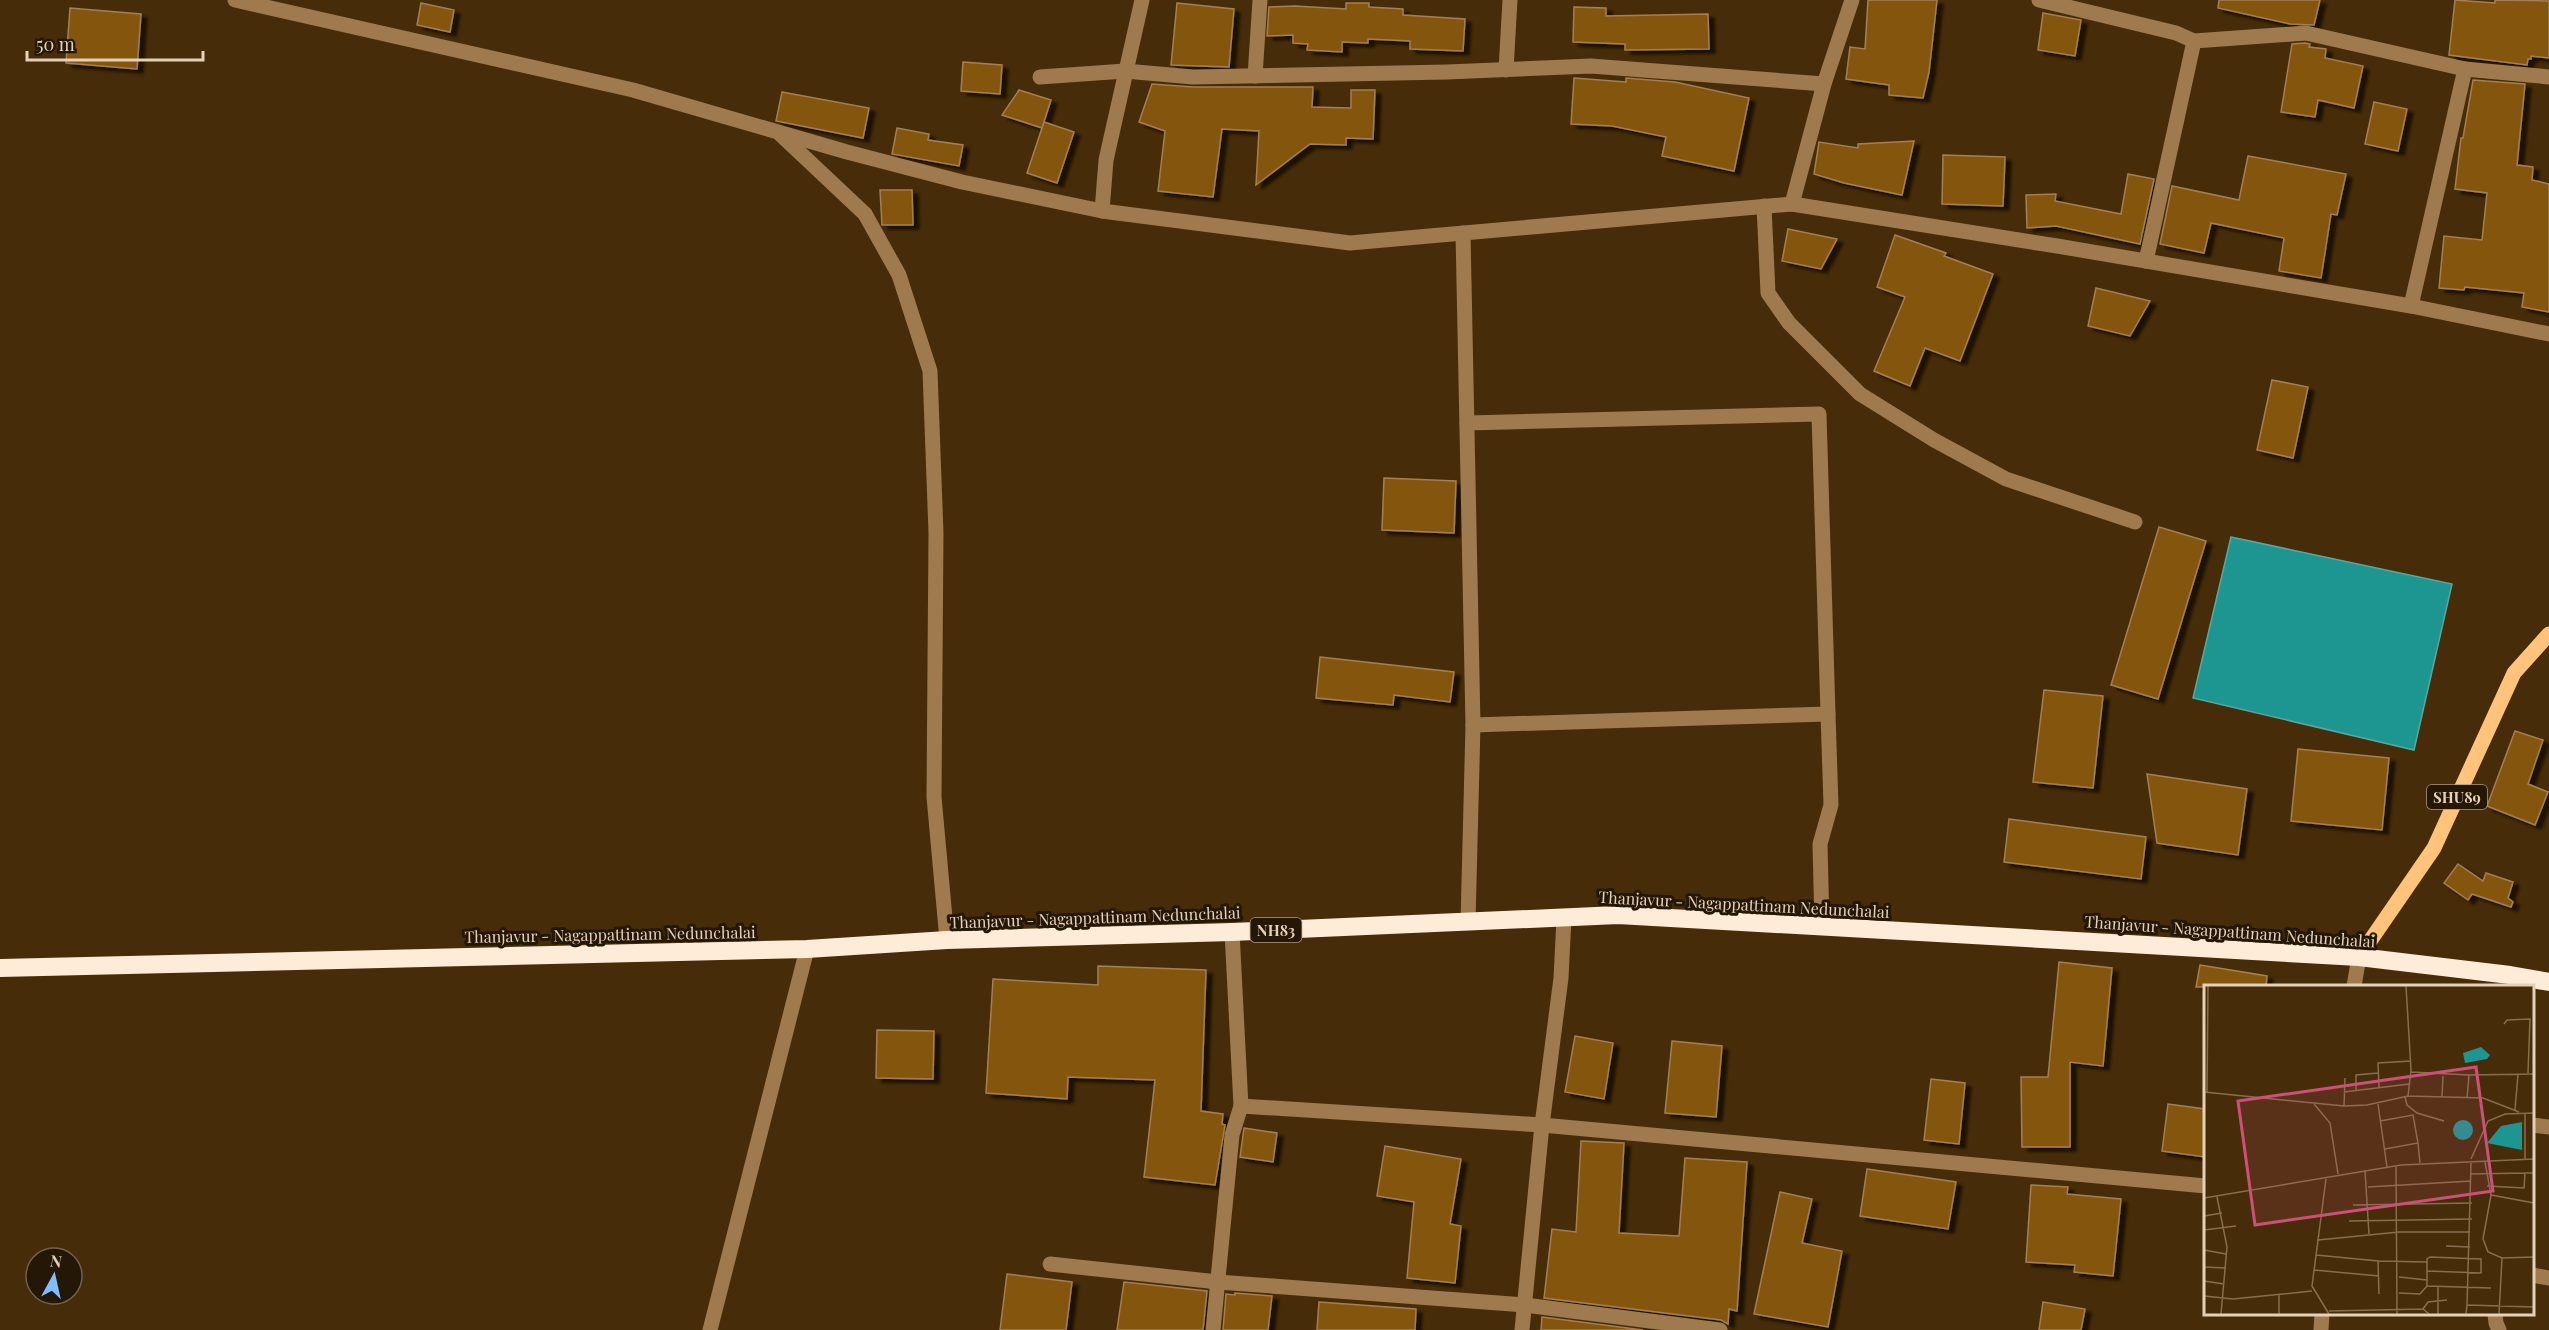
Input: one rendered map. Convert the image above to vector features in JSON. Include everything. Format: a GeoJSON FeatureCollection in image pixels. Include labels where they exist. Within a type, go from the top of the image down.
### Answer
{"type":"FeatureCollection","features":[{"type":"Feature","properties":{"kind":"highway","name":"Thanjavur - Nagappattinam Nedunchalai"},"geometry":{"type":"LineString","coordinates":[[0,968],[807,948],[947,940],[1232,932],[1618,915],[2359,957],[2509,981],[2549,982]]}},
{"type":"Feature","properties":{"kind":"main road","name":"SHU89"},"geometry":{"type":"LineString","coordinates":[[2359,957],[2434,848],[2514,673],[2549,634]]}},
{"type":"Feature","properties":{"kind":"street"},"geometry":{"type":"LineString","coordinates":[[235,0],[633,90],[962,182],[1101,211],[1350,243],[1792,204],[2411,306],[2549,334]]}},
{"type":"Feature","properties":{"kind":"street"},"geometry":{"type":"LineString","coordinates":[[1101,211],[1106,160],[1142,0]]}},
{"type":"Feature","properties":{"kind":"street"},"geometry":{"type":"LineString","coordinates":[[1255,76],[1260,0]]}},
{"type":"Feature","properties":{"kind":"street"},"geometry":{"type":"LineString","coordinates":[[1506,70],[1510,0]]}},
{"type":"Feature","properties":{"kind":"street"},"geometry":{"type":"LineString","coordinates":[[1792,204],[1824,84],[1852,0]]}},
{"type":"Feature","properties":{"kind":"street"},"geometry":{"type":"LineString","coordinates":[[2039,0],[2176,33],[2194,41],[2306,33],[2465,69],[2549,77]]}},
{"type":"Feature","properties":{"kind":"street"},"geometry":{"type":"LineString","coordinates":[[2146,261],[2194,41]]}},
{"type":"Feature","properties":{"kind":"street"},"geometry":{"type":"LineString","coordinates":[[1040,76],[1125,71],[1193,77],[1255,76],[1591,66],[1824,84]]}},
{"type":"Feature","properties":{"kind":"street"},"geometry":{"type":"LineString","coordinates":[[2411,306],[2465,69]]}},
{"type":"Feature","properties":{"kind":"street"},"geometry":{"type":"LineString","coordinates":[[777,132],[865,214],[899,275],[930,370],[936,533],[934,796],[947,940]]}},
{"type":"Feature","properties":{"kind":"street"},"geometry":{"type":"LineString","coordinates":[[1764,206],[1768,293],[1789,323],[1860,394],[1934,440],[2006,479],[2135,522]]}},
{"type":"Feature","properties":{"kind":"street"},"geometry":{"type":"LineString","coordinates":[[1463,233],[1473,725],[1468,922]]}},
{"type":"Feature","properties":{"kind":"street"},"geometry":{"type":"LineString","coordinates":[[1467,423],[1819,414],[1830,805],[1820,844],[1822,926]]}},
{"type":"Feature","properties":{"kind":"street"},"geometry":{"type":"LineString","coordinates":[[1473,725],[1828,714]]}},
{"type":"Feature","properties":{"kind":"street"},"geometry":{"type":"LineString","coordinates":[[1522,1330],[1542,1125],[1561,978],[1564,918]]}},
{"type":"Feature","properties":{"kind":"street"},"geometry":{"type":"LineString","coordinates":[[1213,1330],[1232,1136],[1241,1106],[1232,932]]}},
{"type":"Feature","properties":{"kind":"street"},"geometry":{"type":"LineString","coordinates":[[710,1330],[807,948]]}},
{"type":"Feature","properties":{"kind":"street"},"geometry":{"type":"LineString","coordinates":[[2354,985],[2359,957]]}},
{"type":"Feature","properties":{"kind":"street"},"geometry":{"type":"LineString","coordinates":[[1241,1106],[1542,1125],[2204,1186]]}},
{"type":"Feature","properties":{"kind":"street"},"geometry":{"type":"LineString","coordinates":[[2534,1125],[2549,1127]]}},
{"type":"Feature","properties":{"kind":"street"},"geometry":{"type":"LineString","coordinates":[[1050,1264],[1218,1282],[1526,1305],[1719,1330]]}},
{"type":"Feature","properties":{"kind":"street"},"geometry":{"type":"LineString","coordinates":[[2534,1275],[2549,1278]]}},
{"type":"Feature","properties":{"kind":"street"},"geometry":{"type":"LineString","coordinates":[[2321,1330],[2322,1315]]}},
{"type":"Feature","properties":{"kind":"street"},"geometry":{"type":"LineString","coordinates":[[2495,1315],[2499,1330]]}},
{"type":"Feature","properties":{"kind":"water"},"geometry":{"type":"Polygon","coordinates":[[[2231,537],[2452,584],[2414,750],[2193,698],[2231,537]]]}},
{"type":"Feature","properties":{"kind":"building"},"geometry":{"type":"Polygon","coordinates":[[[1868,0],[1937,0],[1929,72],[1923,98],[1889,95],[1889,85],[1846,79],[1850,47],[1865,49],[1868,0]]]}},
{"type":"Feature","properties":{"kind":"building"},"geometry":{"type":"Polygon","coordinates":[[[2219,0],[2320,0],[2314,25],[2290,24],[2218,8],[2219,0]]]}},
{"type":"Feature","properties":{"kind":"building"},"geometry":{"type":"Polygon","coordinates":[[[2455,0],[2495,3],[2495,0],[2549,1],[2549,58],[2531,56],[2527,65],[2449,55],[2455,0]]]}},
{"type":"Feature","properties":{"kind":"building"},"geometry":{"type":"Polygon","coordinates":[[[421,3],[454,10],[450,32],[417,25],[421,3]]]}},
{"type":"Feature","properties":{"kind":"building"},"geometry":{"type":"Polygon","coordinates":[[[1177,3],[1234,9],[1229,67],[1171,65],[1177,3]]]}},
{"type":"Feature","properties":{"kind":"building"},"geometry":{"type":"Polygon","coordinates":[[[1346,3],[1369,3],[1369,7],[1403,9],[1403,15],[1465,19],[1463,51],[1410,49],[1410,41],[1368,39],[1368,43],[1342,42],[1342,52],[1307,50],[1308,44],[1293,43],[1293,35],[1267,36],[1269,7],[1346,9],[1346,3]]]}},
{"type":"Feature","properties":{"kind":"building"},"geometry":{"type":"Polygon","coordinates":[[[1574,7],[1606,8],[1606,16],[1708,14],[1709,49],[1625,50],[1625,44],[1573,42],[1574,7]]]}},
{"type":"Feature","properties":{"kind":"building"},"geometry":{"type":"Polygon","coordinates":[[[70,8],[141,14],[137,69],[66,63],[70,8]]]}},
{"type":"Feature","properties":{"kind":"building"},"geometry":{"type":"Polygon","coordinates":[[[2043,13],[2081,20],[2075,56],[2038,50],[2043,13]]]}},
{"type":"Feature","properties":{"kind":"building"},"geometry":{"type":"Polygon","coordinates":[[[2292,44],[2310,44],[2309,47],[2326,49],[2325,58],[2363,66],[2354,108],[2318,100],[2315,117],[2281,112],[2292,44]]]}},
{"type":"Feature","properties":{"kind":"building"},"geometry":{"type":"Polygon","coordinates":[[[963,62],[1002,65],[1000,94],[961,91],[963,62]]]}},
{"type":"Feature","properties":{"kind":"building"},"geometry":{"type":"Polygon","coordinates":[[[1574,78],[1626,82],[1626,78],[1675,82],[1749,98],[1734,171],[1662,156],[1666,137],[1612,126],[1571,124],[1574,78]]]}},
{"type":"Feature","properties":{"kind":"building"},"geometry":{"type":"Polygon","coordinates":[[[2473,80],[2525,84],[2517,165],[2533,167],[2532,180],[2549,184],[2549,312],[2522,307],[2524,293],[2465,287],[2464,290],[2439,288],[2444,236],[2482,240],[2487,193],[2455,189],[2461,138],[2463,138],[2473,80]]]}},
{"type":"Feature","properties":{"kind":"building"},"geometry":{"type":"Polygon","coordinates":[[[1152,84],[1193,87],[1313,87],[1312,107],[1351,108],[1351,90],[1375,90],[1373,139],[1346,138],[1346,145],[1310,144],[1256,185],[1259,131],[1222,129],[1213,197],[1158,191],[1165,131],[1139,122],[1152,84]]]}},
{"type":"Feature","properties":{"kind":"building"},"geometry":{"type":"Polygon","coordinates":[[[1019,90],[1051,100],[1042,128],[1002,115],[1019,90]]]}},
{"type":"Feature","properties":{"kind":"building"},"geometry":{"type":"Polygon","coordinates":[[[782,92],[869,108],[863,138],[776,121],[782,92]]]}},
{"type":"Feature","properties":{"kind":"building"},"geometry":{"type":"Polygon","coordinates":[[[2374,102],[2407,109],[2398,151],[2365,144],[2374,102]]]}},
{"type":"Feature","properties":{"kind":"building"},"geometry":{"type":"Polygon","coordinates":[[[1044,122],[1074,132],[1057,183],[1027,173],[1044,122]]]}},
{"type":"Feature","properties":{"kind":"building"},"geometry":{"type":"Polygon","coordinates":[[[897,128],[929,134],[928,140],[963,145],[959,166],[892,154],[897,128]]]}},
{"type":"Feature","properties":{"kind":"building"},"geometry":{"type":"Polygon","coordinates":[[[1914,141],[1902,195],[1814,174],[1819,142],[1858,148],[1858,144],[1914,141]]]}},
{"type":"Feature","properties":{"kind":"building"},"geometry":{"type":"Polygon","coordinates":[[[1943,155],[2005,157],[2003,206],[1942,204],[1943,155]]]}},
{"type":"Feature","properties":{"kind":"building"},"geometry":{"type":"Polygon","coordinates":[[[2248,156],[2346,174],[2337,215],[2331,214],[2321,278],[2279,271],[2284,238],[2211,223],[2204,253],[2160,244],[2172,186],[2239,200],[2248,156]]]}},
{"type":"Feature","properties":{"kind":"building"},"geometry":{"type":"Polygon","coordinates":[[[2128,174],[2154,179],[2140,244],[2056,226],[2027,228],[2026,195],[2056,194],[2055,201],[2121,214],[2128,174]]]}},
{"type":"Feature","properties":{"kind":"building"},"geometry":{"type":"Polygon","coordinates":[[[880,190],[912,190],[913,225],[882,225],[880,190]]]}},
{"type":"Feature","properties":{"kind":"building"},"geometry":{"type":"Polygon","coordinates":[[[1788,229],[1837,239],[1821,269],[1782,261],[1788,229]]]}},
{"type":"Feature","properties":{"kind":"building"},"geometry":{"type":"Polygon","coordinates":[[[1895,235],[1946,253],[1944,256],[1993,274],[1960,361],[1925,348],[1910,386],[1874,371],[1905,297],[1877,287],[1895,235]]]}},
{"type":"Feature","properties":{"kind":"building"},"geometry":{"type":"Polygon","coordinates":[[[2096,288],[2150,301],[2130,336],[2088,326],[2096,288]]]}},
{"type":"Feature","properties":{"kind":"building"},"geometry":{"type":"Polygon","coordinates":[[[2272,380],[2308,387],[2293,458],[2257,450],[2272,380]]]}},
{"type":"Feature","properties":{"kind":"building"},"geometry":{"type":"Polygon","coordinates":[[[1384,478],[1456,481],[1454,533],[1382,530],[1384,478]]]}},
{"type":"Feature","properties":{"kind":"building"},"geometry":{"type":"Polygon","coordinates":[[[2159,527],[2206,541],[2158,699],[2111,685],[2159,527]]]}},
{"type":"Feature","properties":{"kind":"building"},"geometry":{"type":"Polygon","coordinates":[[[1320,657],[1454,672],[1450,702],[1394,695],[1393,705],[1316,698],[1320,657]]]}},
{"type":"Feature","properties":{"kind":"building"},"geometry":{"type":"Polygon","coordinates":[[[2044,690],[2103,696],[2093,788],[2033,782],[2044,690]]]}},
{"type":"Feature","properties":{"kind":"building"},"geometry":{"type":"Polygon","coordinates":[[[2515,731],[2543,740],[2528,784],[2548,792],[2535,825],[2487,806],[2515,731]]]}},
{"type":"Feature","properties":{"kind":"building"},"geometry":{"type":"Polygon","coordinates":[[[2298,749],[2389,758],[2382,830],[2291,821],[2298,749]]]}},
{"type":"Feature","properties":{"kind":"building"},"geometry":{"type":"Polygon","coordinates":[[[2147,774],[2247,789],[2238,855],[2157,843],[2147,774]]]}},
{"type":"Feature","properties":{"kind":"building"},"geometry":{"type":"Polygon","coordinates":[[[2009,819],[2146,837],[2141,879],[2004,862],[2009,819]]]}},
{"type":"Feature","properties":{"kind":"building"},"geometry":{"type":"Polygon","coordinates":[[[2458,864],[2483,881],[2486,873],[2513,882],[2508,898],[2513,902],[2511,907],[2472,894],[2468,900],[2444,883],[2458,864]]]}},
{"type":"Feature","properties":{"kind":"building"},"geometry":{"type":"Polygon","coordinates":[[[2059,962],[2112,968],[2103,1066],[2070,1062],[2070,1147],[2022,1147],[2021,1077],[2048,1077],[2059,962]]]}},
{"type":"Feature","properties":{"kind":"building"},"geometry":{"type":"Polygon","coordinates":[[[2200,965],[2267,976],[2266,985],[2196,987],[2200,965]]]}},
{"type":"Feature","properties":{"kind":"building"},"geometry":{"type":"Polygon","coordinates":[[[1098,966],[1206,970],[1201,1111],[1223,1114],[1222,1124],[1225,1125],[1215,1185],[1144,1177],[1155,1080],[1068,1077],[1067,1099],[986,1093],[993,979],[1098,985],[1098,966]]]}},
{"type":"Feature","properties":{"kind":"building"},"geometry":{"type":"Polygon","coordinates":[[[877,1030],[934,1031],[933,1079],[876,1078],[877,1030]]]}},
{"type":"Feature","properties":{"kind":"building"},"geometry":{"type":"Polygon","coordinates":[[[1575,1036],[1613,1043],[1604,1099],[1565,1092],[1575,1036]]]}},
{"type":"Feature","properties":{"kind":"building"},"geometry":{"type":"Polygon","coordinates":[[[1672,1041],[1722,1046],[1716,1117],[1665,1113],[1672,1041]]]}},
{"type":"Feature","properties":{"kind":"building"},"geometry":{"type":"Polygon","coordinates":[[[1931,1079],[1965,1083],[1959,1144],[1924,1140],[1931,1079]]]}},
{"type":"Feature","properties":{"kind":"building"},"geometry":{"type":"Polygon","coordinates":[[[2168,1104],[2204,1109],[2204,1157],[2162,1151],[2168,1104]]]}},
{"type":"Feature","properties":{"kind":"building"},"geometry":{"type":"Polygon","coordinates":[[[1244,1128],[1277,1133],[1273,1162],[1240,1157],[1244,1128]]]}},
{"type":"Feature","properties":{"kind":"building"},"geometry":{"type":"Polygon","coordinates":[[[1581,1141],[1624,1143],[1619,1233],[1679,1236],[1685,1158],[1747,1162],[1737,1311],[1729,1309],[1728,1324],[1721,1320],[1544,1298],[1552,1229],[1576,1232],[1581,1141]]]}},
{"type":"Feature","properties":{"kind":"building"},"geometry":{"type":"Polygon","coordinates":[[[1385,1146],[1461,1159],[1450,1224],[1461,1226],[1455,1283],[1407,1278],[1414,1202],[1377,1196],[1385,1146]]]}},
{"type":"Feature","properties":{"kind":"building"},"geometry":{"type":"Polygon","coordinates":[[[1867,1169],[1956,1182],[1948,1229],[1860,1216],[1867,1169]]]}},
{"type":"Feature","properties":{"kind":"building"},"geometry":{"type":"Polygon","coordinates":[[[2031,1185],[2068,1187],[2067,1194],[2121,1199],[2113,1276],[2074,1272],[2075,1265],[2026,1262],[2031,1185]]]}},
{"type":"Feature","properties":{"kind":"building"},"geometry":{"type":"Polygon","coordinates":[[[1780,1192],[1812,1199],[1802,1243],[1842,1251],[1828,1327],[1754,1314],[1780,1192]]]}},
{"type":"Feature","properties":{"kind":"building"},"geometry":{"type":"Polygon","coordinates":[[[1007,1274],[1072,1282],[1066,1330],[1000,1330],[1007,1274]]]}},
{"type":"Feature","properties":{"kind":"building"},"geometry":{"type":"Polygon","coordinates":[[[1124,1282],[1207,1291],[1203,1330],[1117,1330],[1124,1282]]]}},
{"type":"Feature","properties":{"kind":"building"},"geometry":{"type":"Polygon","coordinates":[[[1235,1293],[1272,1296],[1268,1330],[1223,1330],[1226,1294],[1235,1295],[1235,1293]]]}},
{"type":"Feature","properties":{"kind":"building"},"geometry":{"type":"Polygon","coordinates":[[[1319,1302],[1416,1309],[1415,1330],[1317,1330],[1319,1302]]]}},
{"type":"Feature","properties":{"kind":"building"},"geometry":{"type":"Polygon","coordinates":[[[2043,1302],[2085,1309],[2081,1330],[2039,1330],[2043,1302]]]}},
{"type":"Feature","properties":{"kind":"building"},"geometry":{"type":"Polygon","coordinates":[[[1542,1317],[1643,1330],[1541,1330],[1542,1317]]]}}]}
